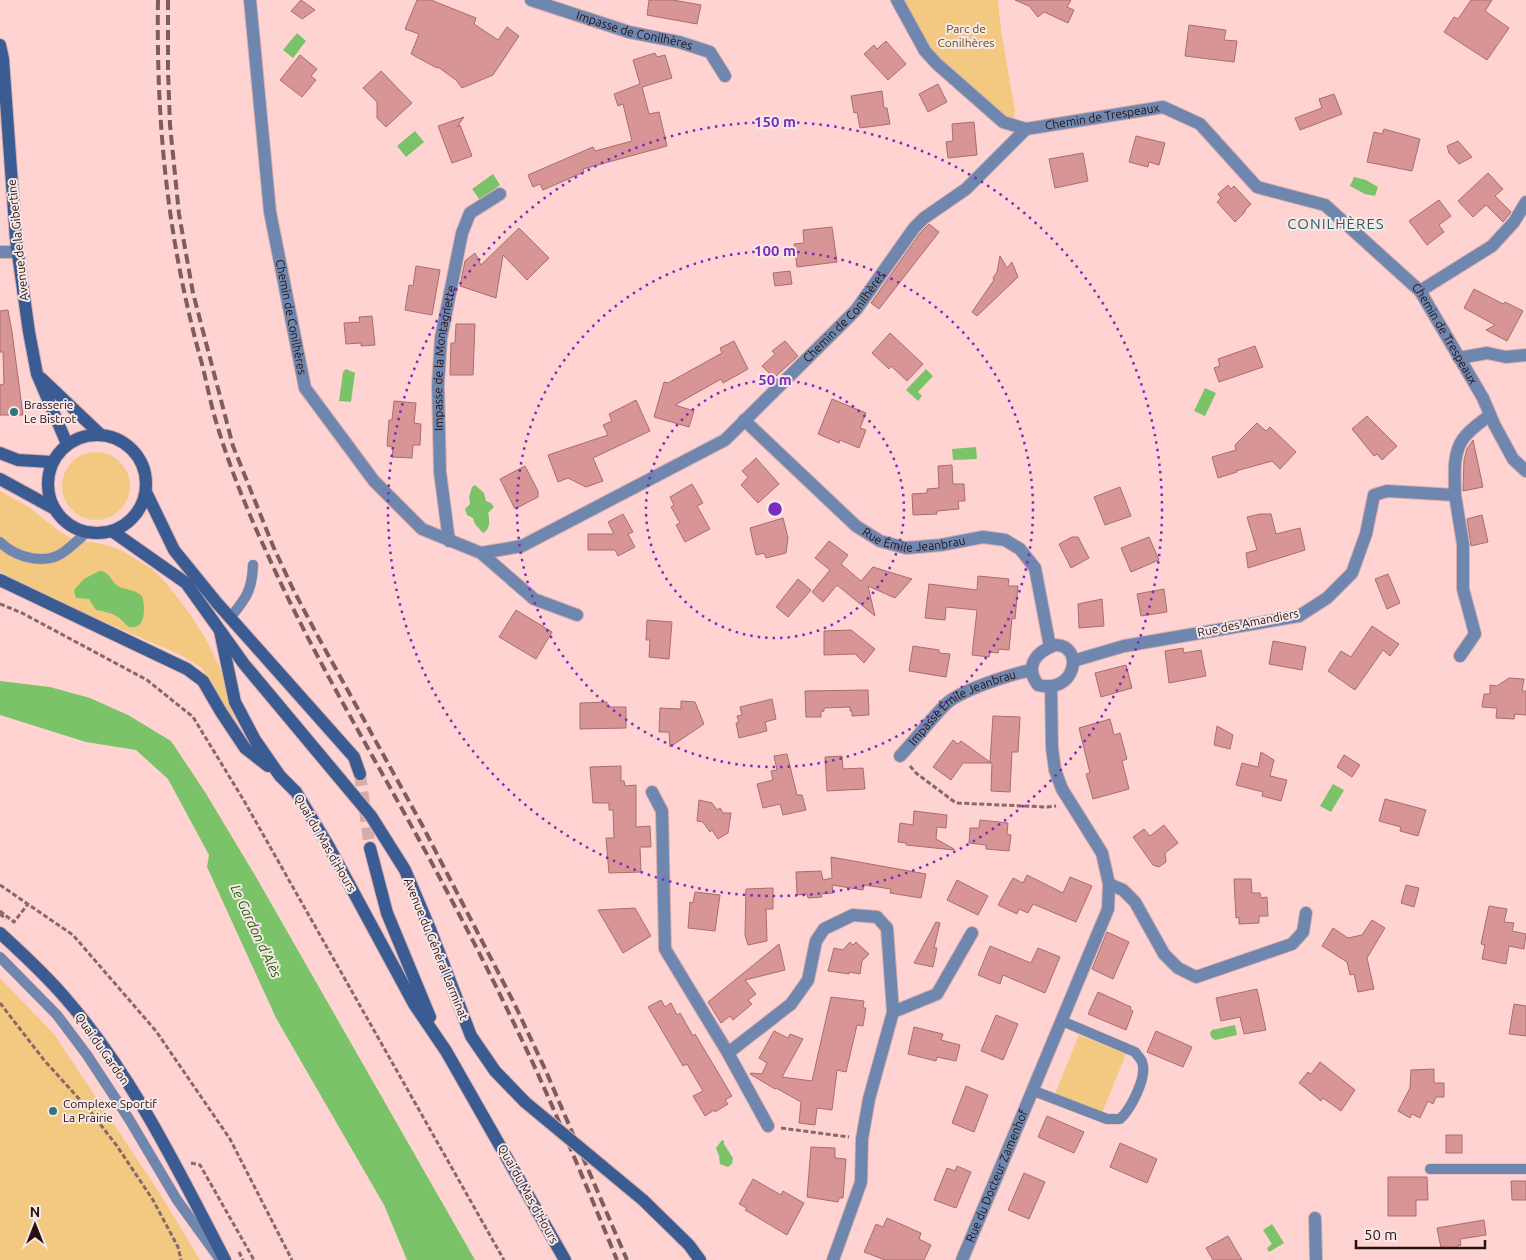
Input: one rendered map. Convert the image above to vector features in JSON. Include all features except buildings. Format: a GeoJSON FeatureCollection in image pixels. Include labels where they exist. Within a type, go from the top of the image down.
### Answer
{"type":"FeatureCollection","features":[{"type":"Feature","properties":{"kind":"main road","name":"Avenue de la Gibertine"},"geometry":{"type":"LineString","coordinates":[[0,45],[3,59],[18,252],[37,374],[67,444]]}},
{"type":"Feature","properties":{"kind":"main road"},"geometry":{"type":"LineString","coordinates":[[37,374],[100,435]]}},
{"type":"Feature","properties":{"kind":"main road"},"geometry":{"type":"LineString","coordinates":[[100,435],[116,439],[130,448],[135,454],[146,476],[146,492],[142,505],[124,525],[112,531],[99,534],[86,533],[73,528],[62,520],[53,508],[48,494],[47,478],[52,462],[58,452],[67,444],[83,437],[100,435]]}},
{"type":"Feature","properties":{"kind":"main road"},"geometry":{"type":"LineString","coordinates":[[0,453],[18,460],[52,462]]}},
{"type":"Feature","properties":{"kind":"main road"},"geometry":{"type":"LineString","coordinates":[[0,478],[53,508]]}},
{"type":"Feature","properties":{"kind":"main road"},"geometry":{"type":"LineString","coordinates":[[146,492],[174,550],[186,583]]}},
{"type":"Feature","properties":{"kind":"main road","name":"Avenue du Général Larminat"},"geometry":{"type":"LineString","coordinates":[[112,531],[186,583],[244,664],[371,816],[404,870],[430,929],[471,1036],[495,1071],[524,1102],[643,1200],[688,1244],[700,1260]]}},
{"type":"Feature","properties":{"kind":"main road"},"geometry":{"type":"LineString","coordinates":[[174,550],[230,618],[354,758],[360,774]]}},
{"type":"Feature","properties":{"kind":"main road"},"geometry":{"type":"LineString","coordinates":[[0,580],[187,669],[202,681],[220,712],[245,748],[280,776]]}},
{"type":"Feature","properties":{"kind":"main road","name":"Quai du Mas d'Hours"},"geometry":{"type":"LineString","coordinates":[[220,631],[235,702],[255,740],[280,776],[296,792],[328,845],[414,1004],[446,1051]]}},
{"type":"Feature","properties":{"kind":"main road","name":"Quai du Mas d'Hours"},"geometry":{"type":"LineString","coordinates":[[370,848],[387,913],[422,1000],[446,1051],[565,1260]]}},
{"type":"Feature","properties":{"kind":"main road","name":"Quai du Gardon"},"geometry":{"type":"LineString","coordinates":[[0,933],[68,1000],[104,1047],[145,1112],[226,1260]]}},
{"type":"Feature","properties":{"kind":"street","name":"Chemin de Conilhères"},"geometry":{"type":"LineString","coordinates":[[250,0],[270,212],[305,388],[374,481],[422,529],[481,553],[534,599],[577,615]]}},
{"type":"Feature","properties":{"kind":"street","name":"Impasse de Conilhères"},"geometry":{"type":"LineString","coordinates":[[531,0],[629,32],[679,42],[710,52],[725,76]]}},
{"type":"Feature","properties":{"kind":"street","name":"Chemin de Trespeaux"},"geometry":{"type":"LineString","coordinates":[[898,0],[925,51],[936,64],[1003,122],[1026,129],[1163,107],[1200,124],[1257,187],[1325,205],[1420,291],[1483,398],[1513,459],[1526,471]]}},
{"type":"Feature","properties":{"kind":"street","name":"Chemin de Conilhères"},"geometry":{"type":"LineString","coordinates":[[481,553],[522,546],[726,440],[856,310],[914,228],[924,218],[966,189],[1026,129]]}},
{"type":"Feature","properties":{"kind":"street","name":"Impasse de la Montagnette"},"geometry":{"type":"LineString","coordinates":[[449,541],[440,472],[438,385],[442,338],[462,232],[470,213],[500,194]]}},
{"type":"Feature","properties":{"kind":"street"},"geometry":{"type":"LineString","coordinates":[[1420,291],[1492,246],[1514,222],[1526,202]]}},
{"type":"Feature","properties":{"kind":"street"},"geometry":{"type":"LineString","coordinates":[[0,252],[18,252]]}},
{"type":"Feature","properties":{"kind":"street"},"geometry":{"type":"LineString","coordinates":[[1459,358],[1487,353],[1506,357],[1526,355]]}},
{"type":"Feature","properties":{"kind":"street"},"geometry":{"type":"LineString","coordinates":[[1460,656],[1474,634],[1463,589],[1463,544],[1455,494],[1454,463],[1459,445],[1464,438],[1490,415]]}},
{"type":"Feature","properties":{"kind":"street","name":"Rue Émile Jeanbrau"},"geometry":{"type":"LineString","coordinates":[[744,420],[856,526],[880,541],[906,548],[941,545],[983,537],[1005,540],[1020,549],[1035,568],[1050,647]]}},
{"type":"Feature","properties":{"kind":"street","name":"Rue des Amandiers"},"geometry":{"type":"LineString","coordinates":[[1073,660],[1124,646],[1299,616],[1327,598],[1352,573],[1366,534],[1374,495],[1387,491],[1455,494]]}},
{"type":"Feature","properties":{"kind":"street"},"geometry":{"type":"LineString","coordinates":[[1060,645],[1065,647],[1073,660],[1072,671],[1060,685],[1051,688],[1038,685],[1033,678],[1032,664],[1037,656],[1050,647],[1060,645]]}},
{"type":"Feature","properties":{"kind":"street","name":"Impasse Émile Jeanbrau"},"geometry":{"type":"LineString","coordinates":[[900,756],[948,702],[980,686],[1019,672],[1032,670]]}},
{"type":"Feature","properties":{"kind":"street"},"geometry":{"type":"LineString","coordinates":[[1051,688],[1052,748],[1055,770],[1062,789],[1071,804]]}},
{"type":"Feature","properties":{"kind":"street"},"geometry":{"type":"LineString","coordinates":[[652,792],[662,811],[665,949],[728,1053],[768,1126]]}},
{"type":"Feature","properties":{"kind":"street","name":"Rue du Docteur Zamenhof"},"geometry":{"type":"LineString","coordinates":[[962,1260],[1034,1092],[1108,909],[1109,884],[1102,854],[1071,804]]}},
{"type":"Feature","properties":{"kind":"street"},"geometry":{"type":"LineString","coordinates":[[1109,884],[1124,890],[1135,902],[1164,954],[1178,968],[1196,977],[1292,944],[1303,932],[1306,913]]}},
{"type":"Feature","properties":{"kind":"street"},"geometry":{"type":"LineString","coordinates":[[728,1053],[791,1004],[808,980],[816,941],[824,930],[853,915],[877,917],[887,928],[893,1012],[869,1099],[862,1139],[861,1182],[833,1260]]}},
{"type":"Feature","properties":{"kind":"street"},"geometry":{"type":"LineString","coordinates":[[893,1012],[937,994],[972,933]]}},
{"type":"Feature","properties":{"kind":"street"},"geometry":{"type":"LineString","coordinates":[[1315,1218],[1316,1260]]}},
{"type":"Feature","properties":{"kind":"lane"},"geometry":{"type":"LineString","coordinates":[[0,542],[20,555],[48,560],[65,552],[86,533]]}},
{"type":"Feature","properties":{"kind":"lane"},"geometry":{"type":"LineString","coordinates":[[230,618],[248,595],[253,565]]}},
{"type":"Feature","properties":{"kind":"lane"},"geometry":{"type":"LineString","coordinates":[[0,957],[57,1016],[87,1055],[129,1119],[177,1200],[220,1260]]}},
{"type":"Feature","properties":{"kind":"lane"},"geometry":{"type":"LineString","coordinates":[[1034,1092],[1107,1119],[1120,1119],[1126,1113],[1143,1078],[1143,1062],[1135,1052],[1062,1022]]}},
{"type":"Feature","properties":{"kind":"lane"},"geometry":{"type":"LineString","coordinates":[[1430,1169],[1526,1169]]}},
{"type":"Feature","properties":{"kind":"path"},"geometry":{"type":"LineString","coordinates":[[0,604],[22,613],[147,680],[193,717],[244,799],[504,1260]]}},
{"type":"Feature","properties":{"kind":"path"},"geometry":{"type":"LineString","coordinates":[[900,756],[916,773],[956,803],[1047,807],[1071,804]]}},
{"type":"Feature","properties":{"kind":"path"},"geometry":{"type":"LineString","coordinates":[[0,885],[73,935],[156,1031],[230,1139],[292,1260]]}},
{"type":"Feature","properties":{"kind":"path"},"geometry":{"type":"LineString","coordinates":[[0,911],[14,922],[28,904]]}},
{"type":"Feature","properties":{"kind":"path"},"geometry":{"type":"LineString","coordinates":[[0,1003],[44,1060],[90,1111],[117,1146],[153,1200],[178,1246],[181,1260]]}},
{"type":"Feature","properties":{"kind":"path"},"geometry":{"type":"LineString","coordinates":[[768,1126],[862,1139]]}},
{"type":"Feature","properties":{"kind":"path"},"geometry":{"type":"LineString","coordinates":[[172,1160],[200,1164],[254,1260]]}},
{"type":"Feature","properties":{"kind":"green space","name":"Parc de Conilhères"},"geometry":{"type":"Polygon","coordinates":[[[903,0],[998,0],[1001,31],[1015,111],[1013,120],[1000,116],[935,57],[903,0]]]}},
{"type":"Feature","properties":{"kind":"green space"},"geometry":{"type":"Polygon","coordinates":[[[96,452],[109,455],[120,462],[127,473],[130,486],[127,499],[120,510],[109,517],[96,520],[83,517],[72,510],[65,499],[62,486],[65,473],[72,462],[83,455],[96,452]]]}},
{"type":"Feature","properties":{"kind":"green space"},"geometry":{"type":"Polygon","coordinates":[[[0,491],[29,507],[60,532],[74,540],[98,543],[119,549],[152,569],[167,584],[190,614],[208,643],[221,670],[230,707],[239,729],[202,668],[181,655],[88,615],[0,572],[0,491]]]}},
{"type":"Feature","properties":{"kind":"green space","name":"Complexe Sportif La Prairie"},"geometry":{"type":"Polygon","coordinates":[[[0,978],[54,1034],[157,1189],[200,1260],[0,1260],[0,978]]]}},
{"type":"Feature","properties":{"kind":"green space"},"geometry":{"type":"Polygon","coordinates":[[[1079,1035],[1126,1054],[1102,1113],[1055,1094],[1079,1035]]]}},
{"type":"Feature","properties":{"kind":"water"},"geometry":{"type":"Polygon","coordinates":[[[297,33],[306,41],[293,58],[283,50],[297,33]]]}},
{"type":"Feature","properties":{"kind":"water"},"geometry":{"type":"Polygon","coordinates":[[[415,131],[424,142],[406,157],[397,146],[415,131]]]}},
{"type":"Feature","properties":{"kind":"water"},"geometry":{"type":"Polygon","coordinates":[[[493,174],[500,185],[480,200],[472,189],[493,174]]]}},
{"type":"Feature","properties":{"kind":"water"},"geometry":{"type":"Polygon","coordinates":[[[1354,177],[1366,180],[1378,187],[1375,196],[1365,194],[1350,186],[1354,177]]]}},
{"type":"Feature","properties":{"kind":"water"},"geometry":{"type":"Polygon","coordinates":[[[346,369],[355,373],[351,402],[339,401],[343,372],[346,369]]]}},
{"type":"Feature","properties":{"kind":"water"},"geometry":{"type":"Polygon","coordinates":[[[926,369],[933,376],[918,392],[922,396],[918,401],[906,390],[926,369]]]}},
{"type":"Feature","properties":{"kind":"water"},"geometry":{"type":"Polygon","coordinates":[[[1205,388],[1216,393],[1205,416],[1194,411],[1205,388]]]}},
{"type":"Feature","properties":{"kind":"water"},"geometry":{"type":"Polygon","coordinates":[[[976,447],[977,459],[953,460],[952,449],[976,447]]]}},
{"type":"Feature","properties":{"kind":"water"},"geometry":{"type":"Polygon","coordinates":[[[475,485],[484,493],[486,501],[494,507],[488,513],[489,524],[487,530],[483,533],[475,524],[473,518],[467,515],[465,509],[470,504],[469,497],[472,487],[475,485]]]}},
{"type":"Feature","properties":{"kind":"water"},"geometry":{"type":"Polygon","coordinates":[[[99,571],[108,574],[118,586],[142,596],[144,616],[139,625],[130,627],[120,618],[107,612],[96,610],[89,599],[77,598],[75,596],[74,590],[84,579],[99,571]]]}},
{"type":"Feature","properties":{"kind":"water","name":"Le Gardon d'Alès"},"geometry":{"type":"Polygon","coordinates":[[[0,681],[50,687],[90,698],[128,715],[171,741],[205,792],[256,877],[475,1260],[407,1260],[384,1205],[276,1018],[207,867],[209,855],[168,779],[136,750],[86,742],[0,715],[0,681]]]}},
{"type":"Feature","properties":{"kind":"water"},"geometry":{"type":"Polygon","coordinates":[[[1333,784],[1344,790],[1331,812],[1320,806],[1333,784]]]}},
{"type":"Feature","properties":{"kind":"water"},"geometry":{"type":"Polygon","coordinates":[[[1235,1025],[1237,1035],[1215,1040],[1211,1037],[1210,1033],[1212,1030],[1235,1025]]]}},
{"type":"Feature","properties":{"kind":"water"},"geometry":{"type":"Polygon","coordinates":[[[722,1140],[733,1158],[732,1164],[728,1167],[720,1164],[716,1148],[722,1140]]]}},
{"type":"Feature","properties":{"kind":"water"},"geometry":{"type":"Polygon","coordinates":[[[1272,1224],[1284,1243],[1269,1252],[1267,1248],[1272,1244],[1263,1230],[1272,1224]]]}},
{"type":"Feature","properties":{"kind":"tunnel"},"geometry":{"type":"LineString","coordinates":[[360,774],[370,848]]}},
{"type":"Feature","properties":{"kind":"railway"},"geometry":{"type":"LineString","coordinates":[[158,0],[159,93],[166,184],[180,274],[190,319],[213,411],[230,464],[258,534],[309,640],[429,857],[506,1007],[537,1072],[617,1260]]}},
{"type":"Feature","properties":{"kind":"railway"},"geometry":{"type":"LineString","coordinates":[[168,0],[170,125],[179,214],[193,293],[233,446],[273,546],[293,589],[421,823],[514,1003],[545,1069],[627,1260]]}},
{"type":"Feature","properties":{"kind":"place","name":"Brasserie Le Bistrot"},"geometry":{"type":"Point","coordinates":[14,412]}},
{"type":"Feature","properties":{"kind":"place","name":"Complexe Sportif La Prairie"},"geometry":{"type":"Point","coordinates":[53,1111]}},
{"type":"Feature","properties":{"kind":"district","name":"CONILHÈRES"},"geometry":{"type":"Point","coordinates":[1336,224]}}]}
